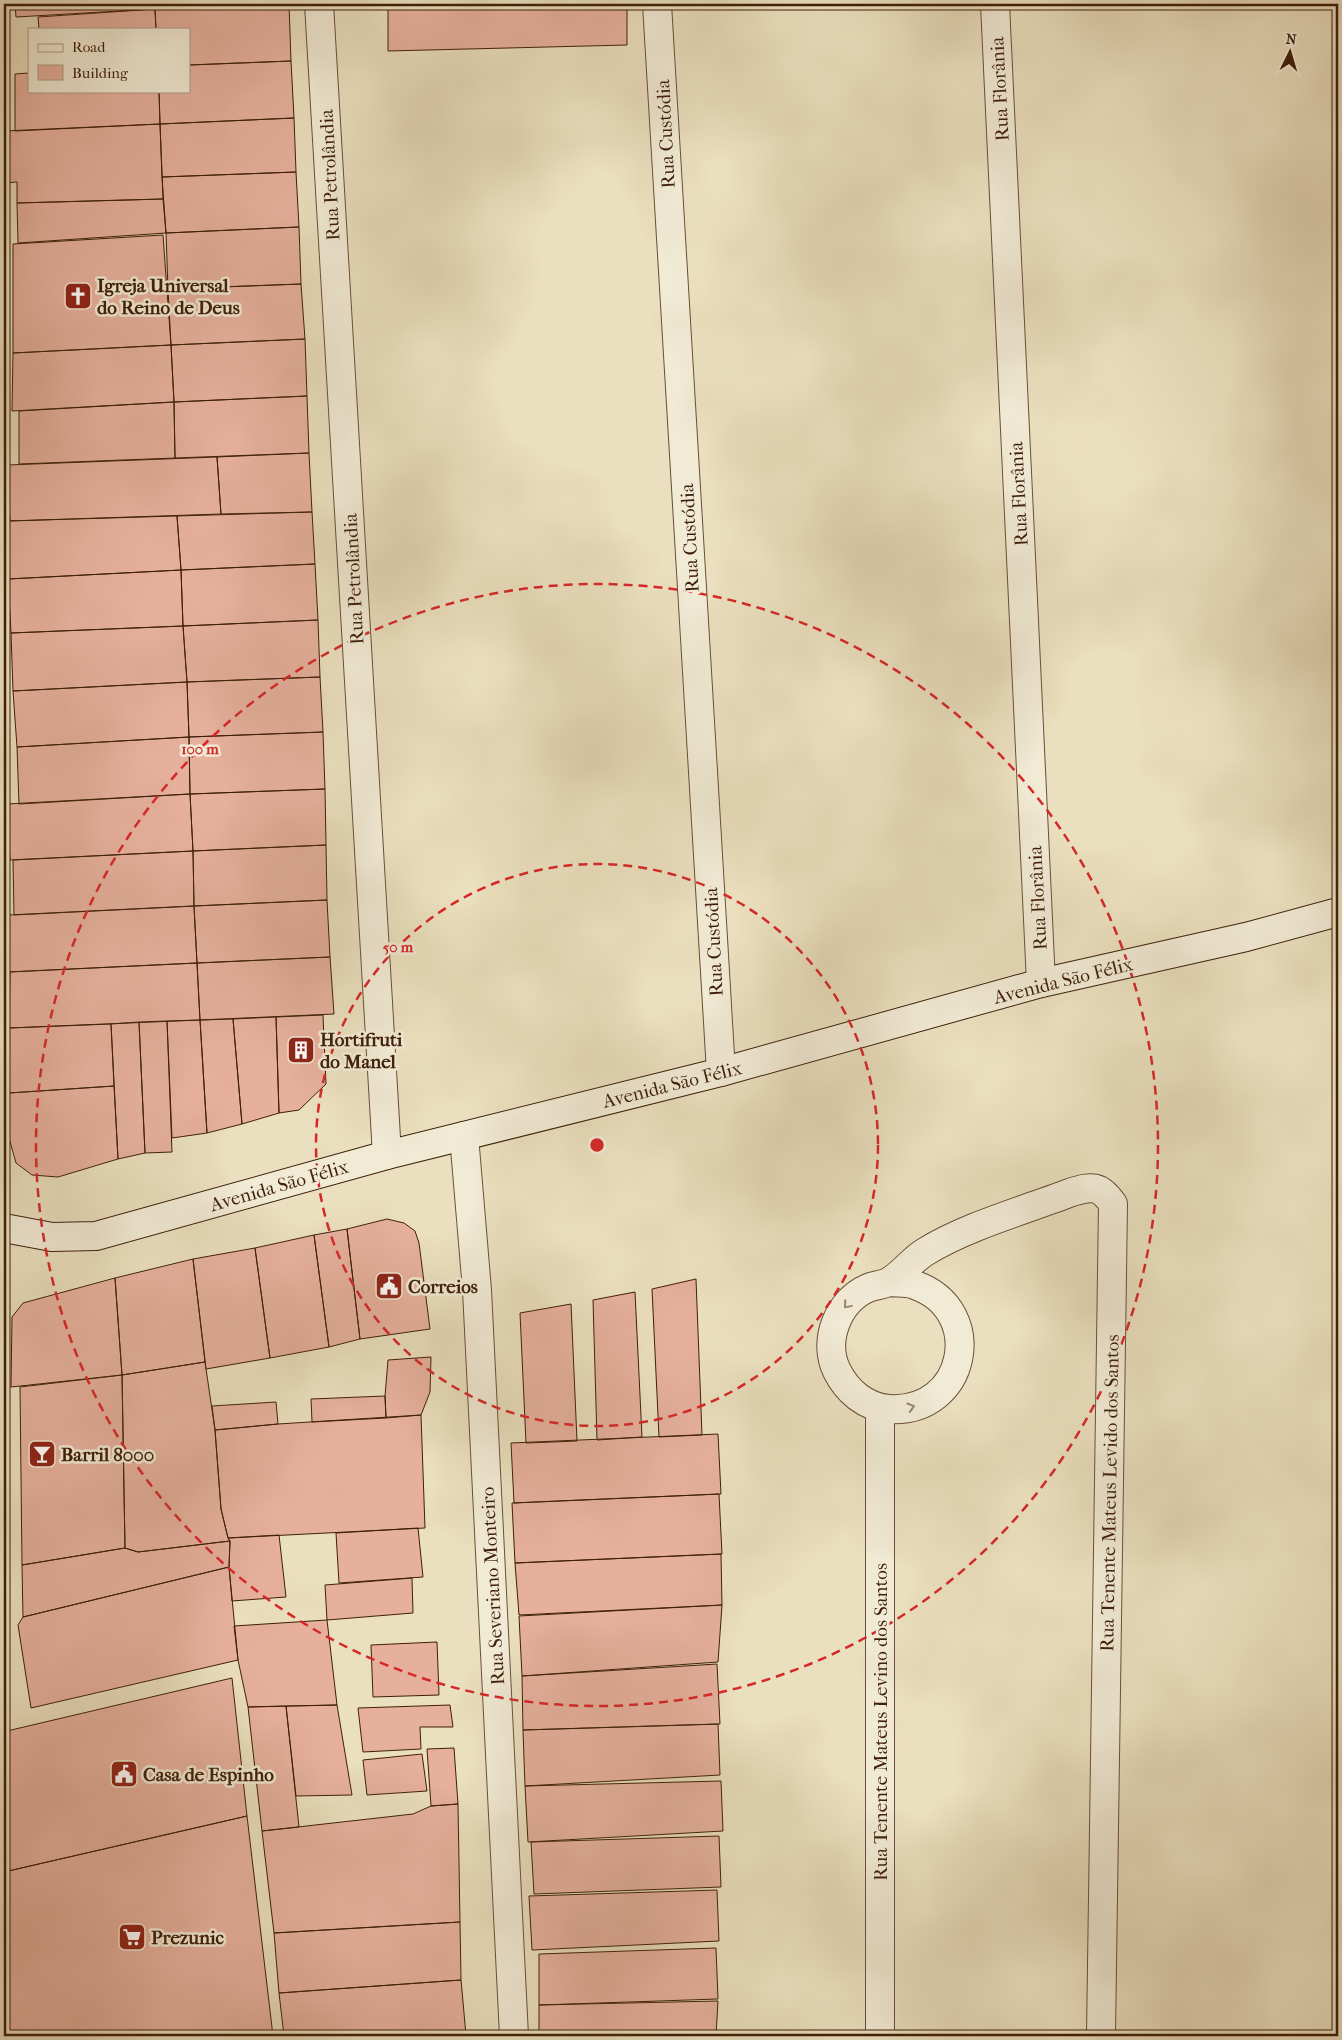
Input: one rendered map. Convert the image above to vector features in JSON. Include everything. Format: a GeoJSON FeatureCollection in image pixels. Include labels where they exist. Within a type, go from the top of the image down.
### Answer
{"type":"FeatureCollection","features":[{"type":"Feature","properties":{"kind":"street","name":"Rua Petrolândia"},"geometry":{"type":"LineString","coordinates":[[319,4],[387,1155]]}},
{"type":"Feature","properties":{"kind":"street","name":"Rua Custódia"},"geometry":{"type":"LineString","coordinates":[[657,4],[721,1072]]}},
{"type":"Feature","properties":{"kind":"street","name":"Rua Florânia"},"geometry":{"type":"LineString","coordinates":[[995,4],[1040,983]]}},
{"type":"Feature","properties":{"kind":"street","name":"Avenida São Félix"},"geometry":{"type":"LineString","coordinates":[[4,1228],[52,1237],[96,1236],[387,1155],[721,1072],[1040,983],[1246,937],[1338,912]]}},
{"type":"Feature","properties":{"kind":"street","name":"Rua Severiano Monteiro"},"geometry":{"type":"LineString","coordinates":[[464,1136],[478,1309],[514,2036]]}},
{"type":"Feature","properties":{"kind":"street","name":"Rua Tenente Mateus Levido dos Santos"},"geometry":{"type":"LineString","coordinates":[[889,1282],[924,1253],[960,1234],[1072,1192],[1089,1187],[1099,1189],[1106,1194],[1113,1204],[1101,2036]]}},
{"type":"Feature","properties":{"kind":"street"},"geometry":{"type":"LineString","coordinates":[[889,1282],[914,1284],[936,1296],[952,1315],[960,1339],[958,1364],[947,1386],[928,1402],[904,1410],[880,1408],[859,1399],[843,1383],[833,1363],[831,1341],[836,1319],[849,1301],[868,1288],[889,1282]]}},
{"type":"Feature","properties":{"kind":"street","name":"Rua Tenente Mateus Levino dos Santos"},"geometry":{"type":"LineString","coordinates":[[880,1408],[880,2036]]}},
{"type":"Feature","properties":{"kind":"building"},"geometry":{"type":"Polygon","coordinates":[[[15,4],[155,4],[155,9],[16,17],[15,4]]]}},
{"type":"Feature","properties":{"kind":"building"},"geometry":{"type":"Polygon","coordinates":[[[155,4],[218,4],[218,5],[155,9],[155,4]]]}},
{"type":"Feature","properties":{"kind":"building"},"geometry":{"type":"Polygon","coordinates":[[[218,4],[289,4],[218,5],[218,4]]]}},
{"type":"Feature","properties":{"kind":"building"},"geometry":{"type":"Polygon","coordinates":[[[289,4],[291,61],[190,65],[190,28],[156,28],[155,9],[289,4]]]}},
{"type":"Feature","properties":{"kind":"building"},"geometry":{"type":"Polygon","coordinates":[[[388,4],[627,4],[627,45],[388,51],[388,4]]]}},
{"type":"Feature","properties":{"kind":"building"},"geometry":{"type":"Polygon","coordinates":[[[155,9],[156,28],[39,28],[38,17],[155,9]]]}},
{"type":"Feature","properties":{"kind":"building"},"geometry":{"type":"Polygon","coordinates":[[[291,61],[294,118],[160,124],[159,92],[190,92],[190,65],[291,61]]]}},
{"type":"Feature","properties":{"kind":"building"},"geometry":{"type":"Polygon","coordinates":[[[28,73],[28,92],[159,92],[160,124],[15,131],[15,74],[28,73]]]}},
{"type":"Feature","properties":{"kind":"building"},"geometry":{"type":"Polygon","coordinates":[[[294,118],[296,172],[162,177],[160,124],[294,118]]]}},
{"type":"Feature","properties":{"kind":"building"},"geometry":{"type":"Polygon","coordinates":[[[160,124],[163,199],[17,203],[17,182],[4,183],[4,131],[160,124]]]}},
{"type":"Feature","properties":{"kind":"building"},"geometry":{"type":"Polygon","coordinates":[[[296,172],[299,227],[166,233],[162,177],[296,172]]]}},
{"type":"Feature","properties":{"kind":"building"},"geometry":{"type":"Polygon","coordinates":[[[163,199],[166,233],[18,243],[17,203],[163,199]]]}},
{"type":"Feature","properties":{"kind":"building"},"geometry":{"type":"Polygon","coordinates":[[[299,227],[301,284],[168,289],[166,233],[299,227]]]}},
{"type":"Feature","properties":{"kind":"building"},"geometry":{"type":"Polygon","coordinates":[[[163,235],[171,345],[13,353],[13,244],[163,235]]]}},
{"type":"Feature","properties":{"kind":"building"},"geometry":{"type":"Polygon","coordinates":[[[301,284],[305,339],[171,345],[168,289],[301,284]]]}},
{"type":"Feature","properties":{"kind":"building"},"geometry":{"type":"Polygon","coordinates":[[[305,339],[307,396],[174,402],[171,345],[305,339]]]}},
{"type":"Feature","properties":{"kind":"building"},"geometry":{"type":"Polygon","coordinates":[[[171,345],[174,402],[12,411],[13,353],[171,345]]]}},
{"type":"Feature","properties":{"kind":"building"},"geometry":{"type":"Polygon","coordinates":[[[307,396],[309,453],[175,458],[174,402],[307,396]]]}},
{"type":"Feature","properties":{"kind":"building"},"geometry":{"type":"Polygon","coordinates":[[[174,402],[175,458],[19,464],[19,411],[174,402]]]}},
{"type":"Feature","properties":{"kind":"building"},"geometry":{"type":"Polygon","coordinates":[[[309,453],[312,512],[221,514],[217,457],[309,453]]]}},
{"type":"Feature","properties":{"kind":"building"},"geometry":{"type":"Polygon","coordinates":[[[217,457],[221,514],[10,521],[7,465],[217,457]]]}},
{"type":"Feature","properties":{"kind":"building"},"geometry":{"type":"Polygon","coordinates":[[[312,512],[315,564],[181,570],[177,516],[312,512]]]}},
{"type":"Feature","properties":{"kind":"building"},"geometry":{"type":"Polygon","coordinates":[[[177,516],[181,570],[8,579],[6,521],[177,516]]]}},
{"type":"Feature","properties":{"kind":"building"},"geometry":{"type":"Polygon","coordinates":[[[315,564],[318,620],[183,626],[181,570],[315,564]]]}},
{"type":"Feature","properties":{"kind":"building"},"geometry":{"type":"Polygon","coordinates":[[[181,570],[183,626],[11,633],[8,579],[181,570]]]}},
{"type":"Feature","properties":{"kind":"building"},"geometry":{"type":"Polygon","coordinates":[[[318,620],[320,677],[187,682],[183,626],[318,620]]]}},
{"type":"Feature","properties":{"kind":"building"},"geometry":{"type":"Polygon","coordinates":[[[183,626],[187,682],[13,691],[11,633],[183,626]]]}},
{"type":"Feature","properties":{"kind":"building"},"geometry":{"type":"Polygon","coordinates":[[[320,677],[323,732],[189,737],[187,682],[320,677]]]}},
{"type":"Feature","properties":{"kind":"building"},"geometry":{"type":"Polygon","coordinates":[[[187,682],[189,737],[17,747],[13,691],[187,682]]]}},
{"type":"Feature","properties":{"kind":"building"},"geometry":{"type":"Polygon","coordinates":[[[323,732],[325,789],[190,794],[189,737],[323,732]]]}},
{"type":"Feature","properties":{"kind":"building"},"geometry":{"type":"Polygon","coordinates":[[[189,737],[190,794],[19,804],[17,747],[189,737]]]}},
{"type":"Feature","properties":{"kind":"building"},"geometry":{"type":"Polygon","coordinates":[[[325,789],[326,845],[193,851],[190,794],[325,789]]]}},
{"type":"Feature","properties":{"kind":"building"},"geometry":{"type":"Polygon","coordinates":[[[190,794],[193,851],[10,860],[7,804],[190,794]]]}},
{"type":"Feature","properties":{"kind":"building"},"geometry":{"type":"Polygon","coordinates":[[[326,845],[327,900],[194,906],[193,851],[326,845]]]}},
{"type":"Feature","properties":{"kind":"building"},"geometry":{"type":"Polygon","coordinates":[[[193,851],[194,906],[14,915],[13,860],[193,851]]]}},
{"type":"Feature","properties":{"kind":"building"},"geometry":{"type":"Polygon","coordinates":[[[327,900],[330,957],[197,963],[194,906],[327,900]]]}},
{"type":"Feature","properties":{"kind":"building"},"geometry":{"type":"Polygon","coordinates":[[[194,906],[197,963],[7,972],[8,915],[194,906]]]}},
{"type":"Feature","properties":{"kind":"building"},"geometry":{"type":"Polygon","coordinates":[[[330,957],[334,1014],[200,1020],[197,963],[330,957]]]}},
{"type":"Feature","properties":{"kind":"building"},"geometry":{"type":"Polygon","coordinates":[[[197,963],[200,1020],[9,1028],[10,972],[197,963]]]}},
{"type":"Feature","properties":{"kind":"building","name":"Hortifruti do Manel"},"geometry":{"type":"Polygon","coordinates":[[[323,1015],[326,1084],[299,1110],[279,1113],[276,1017],[323,1015]]]}},
{"type":"Feature","properties":{"kind":"building"},"geometry":{"type":"Polygon","coordinates":[[[276,1017],[279,1113],[242,1124],[233,1019],[276,1017]]]}},
{"type":"Feature","properties":{"kind":"building"},"geometry":{"type":"Polygon","coordinates":[[[233,1019],[242,1124],[207,1133],[200,1020],[233,1019]]]}},
{"type":"Feature","properties":{"kind":"building"},"geometry":{"type":"Polygon","coordinates":[[[200,1020],[207,1133],[172,1138],[167,1021],[200,1020]]]}},
{"type":"Feature","properties":{"kind":"building"},"geometry":{"type":"Polygon","coordinates":[[[167,1021],[172,1152],[145,1153],[139,1022],[167,1021]]]}},
{"type":"Feature","properties":{"kind":"building"},"geometry":{"type":"Polygon","coordinates":[[[139,1022],[145,1153],[118,1159],[111,1024],[139,1022]]]}},
{"type":"Feature","properties":{"kind":"building"},"geometry":{"type":"Polygon","coordinates":[[[111,1024],[114,1086],[9,1093],[9,1028],[111,1024]]]}},
{"type":"Feature","properties":{"kind":"building"},"geometry":{"type":"Polygon","coordinates":[[[114,1086],[118,1159],[58,1177],[32,1175],[16,1163],[9,1138],[9,1093],[114,1086]]]}},
{"type":"Feature","properties":{"kind":"building","name":"Correios"},"geometry":{"type":"Polygon","coordinates":[[[387,1219],[404,1223],[415,1231],[419,1243],[430,1329],[360,1339],[347,1229],[387,1219]]]}},
{"type":"Feature","properties":{"kind":"building"},"geometry":{"type":"Polygon","coordinates":[[[347,1229],[360,1339],[329,1347],[314,1235],[347,1229]]]}},
{"type":"Feature","properties":{"kind":"building"},"geometry":{"type":"Polygon","coordinates":[[[314,1235],[329,1347],[270,1358],[255,1248],[314,1235]]]}},
{"type":"Feature","properties":{"kind":"building"},"geometry":{"type":"Polygon","coordinates":[[[255,1248],[270,1358],[206,1369],[193,1259],[255,1248]]]}},
{"type":"Feature","properties":{"kind":"building"},"geometry":{"type":"Polygon","coordinates":[[[193,1259],[205,1362],[122,1375],[115,1278],[193,1259]]]}},
{"type":"Feature","properties":{"kind":"building"},"geometry":{"type":"Polygon","coordinates":[[[115,1278],[122,1375],[11,1387],[12,1317],[23,1303],[115,1278]]]}},
{"type":"Feature","properties":{"kind":"building"},"geometry":{"type":"Polygon","coordinates":[[[696,1279],[702,1435],[659,1437],[652,1289],[696,1279]]]}},
{"type":"Feature","properties":{"kind":"building"},"geometry":{"type":"Polygon","coordinates":[[[635,1292],[642,1437],[597,1440],[593,1300],[635,1292]]]}},
{"type":"Feature","properties":{"kind":"building"},"geometry":{"type":"Polygon","coordinates":[[[571,1304],[577,1441],[526,1443],[520,1313],[571,1304]]]}},
{"type":"Feature","properties":{"kind":"building"},"geometry":{"type":"Polygon","coordinates":[[[431,1357],[430,1392],[421,1415],[386,1418],[385,1396],[388,1360],[431,1357]]]}},
{"type":"Feature","properties":{"kind":"building"},"geometry":{"type":"Polygon","coordinates":[[[205,1362],[215,1430],[221,1509],[230,1541],[138,1552],[125,1548],[122,1375],[205,1362]]]}},
{"type":"Feature","properties":{"kind":"building"},"geometry":{"type":"Polygon","coordinates":[[[122,1375],[125,1548],[22,1565],[20,1387],[122,1375]]]}},
{"type":"Feature","properties":{"kind":"building"},"geometry":{"type":"Polygon","coordinates":[[[385,1396],[386,1418],[312,1422],[311,1399],[385,1396]]]}},
{"type":"Feature","properties":{"kind":"building"},"geometry":{"type":"Polygon","coordinates":[[[276,1402],[278,1424],[215,1430],[212,1406],[276,1402]]]}},
{"type":"Feature","properties":{"kind":"building"},"geometry":{"type":"Polygon","coordinates":[[[421,1415],[425,1528],[228,1538],[221,1509],[215,1430],[421,1415]]]}},
{"type":"Feature","properties":{"kind":"building"},"geometry":{"type":"Polygon","coordinates":[[[718,1434],[721,1494],[514,1503],[511,1443],[718,1434]]]}},
{"type":"Feature","properties":{"kind":"building"},"geometry":{"type":"Polygon","coordinates":[[[719,1494],[722,1554],[515,1563],[512,1503],[719,1494]]]}},
{"type":"Feature","properties":{"kind":"building"},"geometry":{"type":"Polygon","coordinates":[[[418,1528],[423,1577],[339,1583],[336,1533],[418,1528]]]}},
{"type":"Feature","properties":{"kind":"building"},"geometry":{"type":"Polygon","coordinates":[[[279,1535],[286,1597],[232,1601],[229,1567],[230,1541],[228,1538],[279,1535]]]}},
{"type":"Feature","properties":{"kind":"building"},"geometry":{"type":"Polygon","coordinates":[[[230,1541],[229,1567],[23,1617],[22,1565],[125,1548],[138,1552],[230,1541]]]}},
{"type":"Feature","properties":{"kind":"building"},"geometry":{"type":"Polygon","coordinates":[[[721,1554],[722,1605],[519,1615],[515,1563],[721,1554]]]}},
{"type":"Feature","properties":{"kind":"building"},"geometry":{"type":"Polygon","coordinates":[[[229,1567],[238,1660],[31,1708],[18,1625],[23,1617],[229,1567]]]}},
{"type":"Feature","properties":{"kind":"building"},"geometry":{"type":"Polygon","coordinates":[[[412,1578],[413,1613],[327,1620],[325,1585],[412,1578]]]}},
{"type":"Feature","properties":{"kind":"building"},"geometry":{"type":"Polygon","coordinates":[[[722,1605],[718,1662],[522,1676],[519,1616],[722,1605]]]}},
{"type":"Feature","properties":{"kind":"building"},"geometry":{"type":"Polygon","coordinates":[[[327,1620],[337,1705],[248,1707],[238,1660],[234,1626],[327,1620]]]}},
{"type":"Feature","properties":{"kind":"building"},"geometry":{"type":"Polygon","coordinates":[[[437,1642],[439,1695],[373,1697],[371,1645],[437,1642]]]}},
{"type":"Feature","properties":{"kind":"building"},"geometry":{"type":"Polygon","coordinates":[[[717,1664],[720,1724],[523,1730],[522,1676],[717,1664]]]}},
{"type":"Feature","properties":{"kind":"building","name":"Casa de Espinho"},"geometry":{"type":"Polygon","coordinates":[[[232,1678],[247,1816],[4,1872],[7,1731],[232,1678]]]}},
{"type":"Feature","properties":{"kind":"building"},"geometry":{"type":"Polygon","coordinates":[[[337,1705],[352,1795],[296,1796],[286,1706],[337,1705]]]}},
{"type":"Feature","properties":{"kind":"building"},"geometry":{"type":"Polygon","coordinates":[[[450,1705],[453,1727],[420,1727],[421,1749],[363,1752],[358,1708],[450,1705]]]}},
{"type":"Feature","properties":{"kind":"building"},"geometry":{"type":"Polygon","coordinates":[[[286,1706],[299,1827],[262,1831],[248,1707],[286,1706]]]}},
{"type":"Feature","properties":{"kind":"building"},"geometry":{"type":"Polygon","coordinates":[[[718,1724],[720,1775],[525,1786],[523,1730],[718,1724]]]}},
{"type":"Feature","properties":{"kind":"building"},"geometry":{"type":"Polygon","coordinates":[[[454,1748],[458,1804],[431,1806],[427,1749],[454,1748]]]}},
{"type":"Feature","properties":{"kind":"building"},"geometry":{"type":"Polygon","coordinates":[[[422,1754],[427,1791],[367,1795],[363,1760],[422,1754]]]}},
{"type":"Feature","properties":{"kind":"building"},"geometry":{"type":"Polygon","coordinates":[[[721,1781],[723,1831],[528,1842],[525,1786],[721,1781]]]}},
{"type":"Feature","properties":{"kind":"building"},"geometry":{"type":"Polygon","coordinates":[[[458,1804],[460,1922],[274,1933],[262,1831],[413,1814],[431,1806],[458,1804]]]}},
{"type":"Feature","properties":{"kind":"building","name":"Prezunic"},"geometry":{"type":"Polygon","coordinates":[[[247,1816],[273,2036],[9,2036],[4,2001],[4,1872],[247,1816]]]}},
{"type":"Feature","properties":{"kind":"building"},"geometry":{"type":"Polygon","coordinates":[[[719,1836],[721,1887],[534,1894],[531,1842],[719,1836]]]}},
{"type":"Feature","properties":{"kind":"building"},"geometry":{"type":"Polygon","coordinates":[[[717,1890],[719,1941],[532,1950],[529,1896],[717,1890]]]}},
{"type":"Feature","properties":{"kind":"building"},"geometry":{"type":"Polygon","coordinates":[[[460,1922],[461,1980],[279,1993],[274,1933],[460,1922]]]}},
{"type":"Feature","properties":{"kind":"building"},"geometry":{"type":"Polygon","coordinates":[[[716,1948],[718,1999],[539,2005],[539,1954],[716,1948]]]}},
{"type":"Feature","properties":{"kind":"building"},"geometry":{"type":"Polygon","coordinates":[[[461,1980],[466,2035],[284,2036],[279,1993],[461,1980]]]}},
{"type":"Feature","properties":{"kind":"building"},"geometry":{"type":"Polygon","coordinates":[[[718,2001],[716,2036],[539,2036],[539,2005],[718,2001]]]}},
{"type":"Feature","properties":{"kind":"place","name":"Igreja Universal do Reino de Deus"},"geometry":{"type":"Point","coordinates":[78,296]}},
{"type":"Feature","properties":{"kind":"place","name":"Hortifruti do Manel"},"geometry":{"type":"Point","coordinates":[301,1050]}},
{"type":"Feature","properties":{"kind":"place","name":"Correios"},"geometry":{"type":"Point","coordinates":[389,1286]}},
{"type":"Feature","properties":{"kind":"place","name":"Barril 8000"},"geometry":{"type":"Point","coordinates":[42,1454]}},
{"type":"Feature","properties":{"kind":"place","name":"Casa de Espinho"},"geometry":{"type":"Point","coordinates":[124,1774]}},
{"type":"Feature","properties":{"kind":"place","name":"Prezunic"},"geometry":{"type":"Point","coordinates":[132,1937]}}]}
